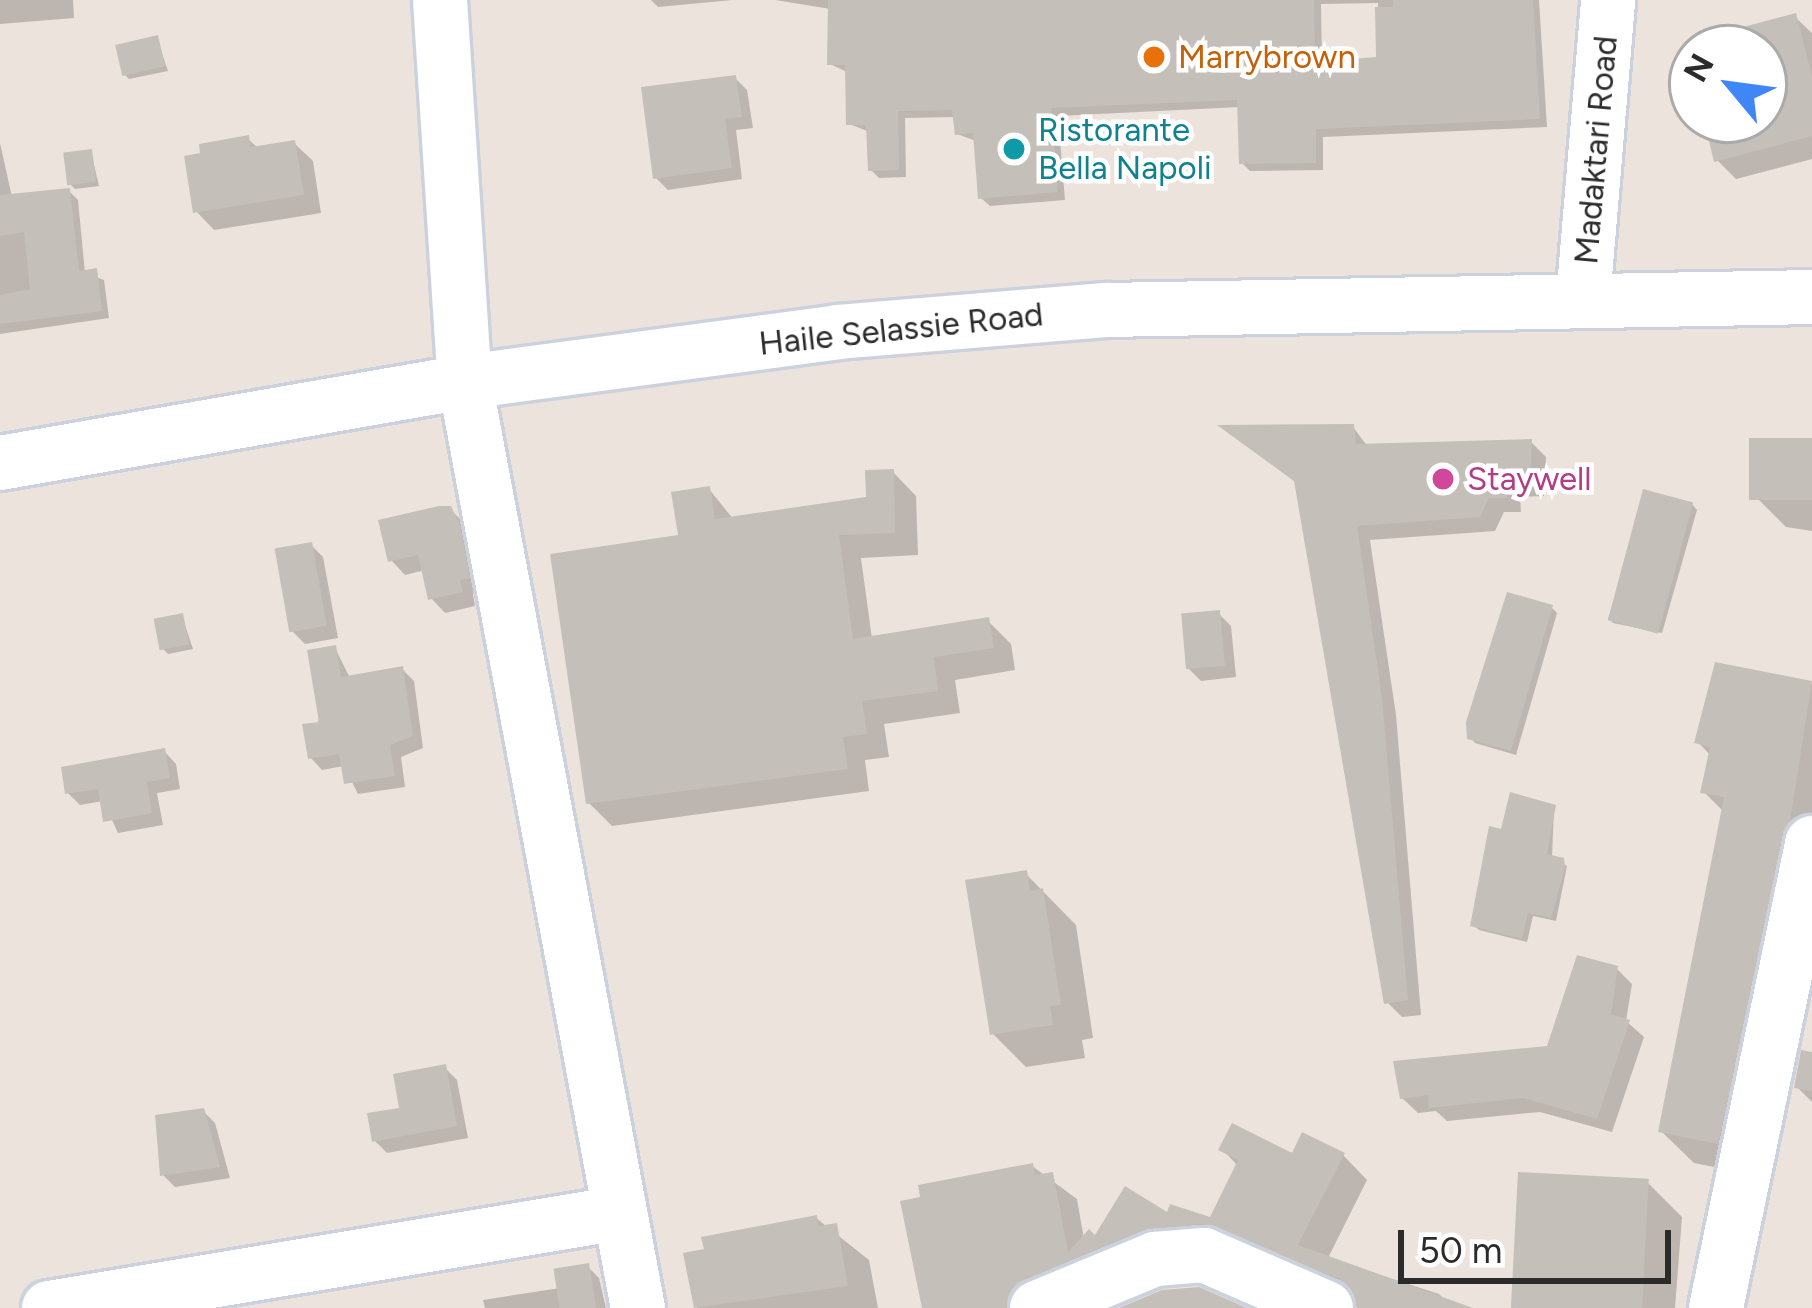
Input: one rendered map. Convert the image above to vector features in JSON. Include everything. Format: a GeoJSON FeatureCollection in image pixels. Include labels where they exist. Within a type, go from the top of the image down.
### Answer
{"type":"FeatureCollection","features":[{"type":"Feature","properties":{"kind":"street"},"geometry":{"type":"LineString","coordinates":[[440,0],[466,382],[638,1308]]}},
{"type":"Feature","properties":{"kind":"street","name":"Madaktari Road"},"geometry":{"type":"LineString","coordinates":[[1583,300],[1608,0]]}},
{"type":"Feature","properties":{"kind":"street","name":"Haile Selassie Road"},"geometry":{"type":"LineString","coordinates":[[0,463],[466,382],[838,332],[1106,310],[1812,297]]}},
{"type":"Feature","properties":{"kind":"street"},"geometry":{"type":"LineString","coordinates":[[1716,1308],[1797,993],[1812,843]]}},
{"type":"Feature","properties":{"kind":"street"},"geometry":{"type":"LineString","coordinates":[[49,1308],[620,1213]]}},
{"type":"Feature","properties":{"kind":"street"},"geometry":{"type":"LineString","coordinates":[[1037,1308],[1155,1259],[1204,1255],[1326,1308]]}},
{"type":"Feature","properties":{"kind":"building"},"geometry":{"type":"Polygon","coordinates":[[[828,0],[1314,0],[1315,62],[1376,57],[1375,7],[1393,7],[1393,0],[1533,0],[1540,119],[1316,129],[1316,163],[1239,164],[1237,100],[1051,108],[1058,192],[978,199],[973,133],[955,135],[952,110],[898,111],[899,170],[868,171],[866,125],[846,125],[845,65],[827,65],[828,0]]]}},
{"type":"Feature","properties":{"kind":"building"},"geometry":{"type":"Polygon","coordinates":[[[1796,13],[1812,76],[1812,136],[1788,142],[1788,24],[1754,24],[1796,13]]]}},
{"type":"Feature","properties":{"kind":"building"},"geometry":{"type":"Polygon","coordinates":[[[158,35],[165,66],[122,76],[115,45],[158,35]]]}},
{"type":"Feature","properties":{"kind":"building"},"geometry":{"type":"Polygon","coordinates":[[[736,75],[742,117],[725,119],[732,168],[653,179],[641,87],[736,75]]]}},
{"type":"Feature","properties":{"kind":"building"},"geometry":{"type":"Polygon","coordinates":[[[249,135],[250,147],[295,140],[304,195],[193,213],[184,156],[200,153],[199,144],[249,135]]]}},
{"type":"Feature","properties":{"kind":"building"},"geometry":{"type":"Polygon","coordinates":[[[1710,144],[1782,144],[1714,162],[1710,144]]]}},
{"type":"Feature","properties":{"kind":"building"},"geometry":{"type":"Polygon","coordinates":[[[92,149],[96,182],[67,185],[63,153],[92,149]]]}},
{"type":"Feature","properties":{"kind":"building"},"geometry":{"type":"Polygon","coordinates":[[[70,188],[79,271],[97,268],[102,311],[0,324],[0,295],[30,289],[24,232],[0,236],[0,195],[70,188]]]}},
{"type":"Feature","properties":{"kind":"building"},"geometry":{"type":"Polygon","coordinates":[[[1354,424],[1356,444],[1532,439],[1530,482],[1507,483],[1507,498],[1489,498],[1480,517],[1357,526],[1382,698],[1408,1000],[1384,1004],[1294,481],[1217,425],[1354,424]]]}},
{"type":"Feature","properties":{"kind":"building"},"geometry":{"type":"Polygon","coordinates":[[[1749,438],[1812,438],[1812,500],[1749,500],[1749,438]]]}},
{"type":"Feature","properties":{"kind":"building"},"geometry":{"type":"Polygon","coordinates":[[[894,469],[895,533],[839,535],[853,639],[989,617],[994,648],[934,657],[938,691],[862,701],[867,734],[843,737],[848,769],[586,804],[550,554],[678,535],[671,492],[710,486],[715,519],[866,497],[865,470],[894,469]]]}},
{"type":"Feature","properties":{"kind":"building"},"geometry":{"type":"Polygon","coordinates":[[[1643,489],[1693,502],[1658,634],[1608,620],[1643,489]]]}},
{"type":"Feature","properties":{"kind":"building"},"geometry":{"type":"Polygon","coordinates":[[[451,506],[460,525],[470,578],[460,580],[463,592],[428,600],[418,555],[388,562],[378,520],[451,506]]]}},
{"type":"Feature","properties":{"kind":"building"},"geometry":{"type":"Polygon","coordinates":[[[312,542],[327,626],[289,632],[275,549],[312,542]]]}},
{"type":"Feature","properties":{"kind":"building"},"geometry":{"type":"Polygon","coordinates":[[[1507,592],[1553,605],[1511,751],[1467,739],[1466,722],[1507,592]]]}},
{"type":"Feature","properties":{"kind":"building"},"geometry":{"type":"Polygon","coordinates":[[[1220,610],[1225,666],[1186,669],[1181,613],[1220,610]]]}},
{"type":"Feature","properties":{"kind":"building"},"geometry":{"type":"Polygon","coordinates":[[[183,613],[189,644],[160,650],[154,619],[183,613]]]}},
{"type":"Feature","properties":{"kind":"building"},"geometry":{"type":"Polygon","coordinates":[[[336,645],[341,677],[403,666],[413,736],[390,745],[395,776],[344,784],[339,754],[308,759],[302,724],[319,722],[307,650],[336,645]]]}},
{"type":"Feature","properties":{"kind":"building"},"geometry":{"type":"Polygon","coordinates":[[[1715,662],[1812,681],[1790,821],[1718,1144],[1658,1132],[1724,797],[1700,793],[1710,747],[1694,743],[1715,662]]]}},
{"type":"Feature","properties":{"kind":"building"},"geometry":{"type":"Polygon","coordinates":[[[165,748],[170,778],[147,782],[152,813],[103,822],[98,789],[65,794],[61,767],[165,748]]]}},
{"type":"Feature","properties":{"kind":"building"},"geometry":{"type":"Polygon","coordinates":[[[1510,792],[1556,805],[1547,854],[1564,858],[1565,868],[1551,918],[1528,913],[1522,939],[1470,926],[1489,826],[1501,829],[1510,792]]]}},
{"type":"Feature","properties":{"kind":"building"},"geometry":{"type":"Polygon","coordinates":[[[1027,870],[1030,891],[1043,888],[1061,1005],[1050,1006],[1053,1025],[990,1035],[965,880],[1027,870]]]}},
{"type":"Feature","properties":{"kind":"building"},"geometry":{"type":"Polygon","coordinates":[[[1577,955],[1618,966],[1611,1014],[1630,1020],[1597,1119],[1523,1098],[1429,1108],[1428,1095],[1400,1099],[1393,1061],[1547,1046],[1577,955]]]}},
{"type":"Feature","properties":{"kind":"building"},"geometry":{"type":"Polygon","coordinates":[[[1801,1050],[1812,1052],[1812,1091],[1794,1088],[1801,1050]]]}},
{"type":"Feature","properties":{"kind":"building"},"geometry":{"type":"Polygon","coordinates":[[[446,1064],[457,1126],[372,1142],[367,1113],[399,1108],[393,1074],[446,1064]]]}},
{"type":"Feature","properties":{"kind":"building"},"geometry":{"type":"Polygon","coordinates":[[[204,1108],[220,1167],[160,1176],[155,1115],[204,1108]]]}},
{"type":"Feature","properties":{"kind":"building"},"geometry":{"type":"Polygon","coordinates":[[[1232,1123],[1292,1153],[1302,1132],[1345,1153],[1298,1245],[1473,1308],[1357,1308],[1339,1279],[1201,1224],[1143,1230],[1025,1279],[1006,1308],[922,1308],[900,1201],[920,1197],[918,1185],[1033,1163],[1035,1175],[1053,1172],[1068,1252],[1089,1229],[1095,1235],[1125,1186],[1167,1212],[1170,1204],[1210,1217],[1238,1160],[1218,1150],[1232,1123]]]}},
{"type":"Feature","properties":{"kind":"building"},"geometry":{"type":"Polygon","coordinates":[[[1518,1172],[1649,1179],[1642,1308],[1511,1308],[1518,1172]]]}},
{"type":"Feature","properties":{"kind":"building"},"geometry":{"type":"Polygon","coordinates":[[[817,1215],[818,1226],[837,1223],[848,1286],[694,1308],[683,1253],[704,1249],[701,1237],[817,1215]]]}},
{"type":"Feature","properties":{"kind":"building"},"geometry":{"type":"Polygon","coordinates":[[[589,1263],[596,1308],[560,1308],[553,1269],[589,1263]]]}},
{"type":"Feature","properties":{"kind":"building"},"geometry":{"type":"Polygon","coordinates":[[[1199,1287],[1247,1308],[1119,1308],[1162,1290],[1199,1287]]]}},
{"type":"Feature","properties":{"kind":"place","name":"Marrybrown"},"geometry":{"type":"Point","coordinates":[1154,57]}},
{"type":"Feature","properties":{"kind":"place","name":"Ristorante Bella Napoli"},"geometry":{"type":"Point","coordinates":[1014,149]}},
{"type":"Feature","properties":{"kind":"place","name":"Staywell"},"geometry":{"type":"Point","coordinates":[1443,479]}}]}
